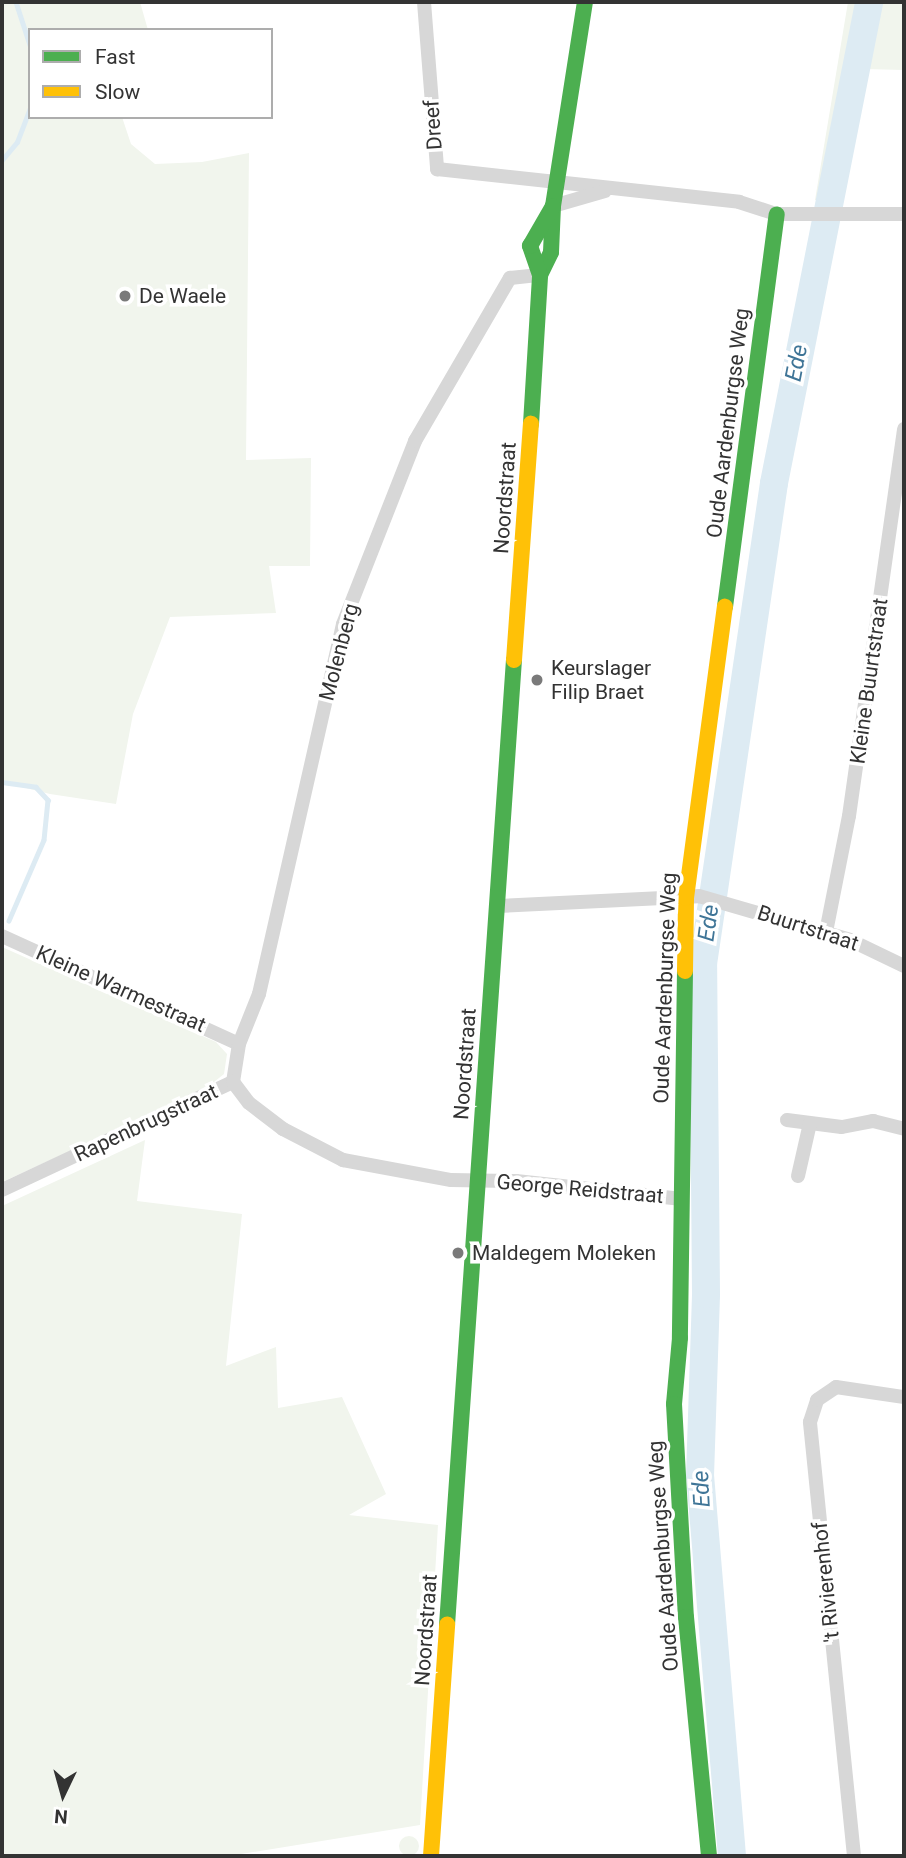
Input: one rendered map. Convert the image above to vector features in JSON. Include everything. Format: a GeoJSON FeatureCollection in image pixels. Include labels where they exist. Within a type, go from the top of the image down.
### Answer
{"type":"FeatureCollection","features":[{"type":"Feature","properties":{"kind":"street","name":"Dreef"},"geometry":{"type":"LineString","coordinates":[[424,2],[437,169],[557,184]]}},
{"type":"Feature","properties":{"kind":"street","name":"Noordstraat"},"geometry":{"type":"LineString","coordinates":[[431,1856],[540,275],[530,246],[553,206],[585,2]]}},
{"type":"Feature","properties":{"kind":"street"},"geometry":{"type":"LineString","coordinates":[[557,184],[605,191],[739,202],[776,214],[904,214]]}},
{"type":"Feature","properties":{"kind":"street"},"geometry":{"type":"LineString","coordinates":[[553,206],[605,191]]}},
{"type":"Feature","properties":{"kind":"street","name":"Oude Aardenburgse Weg"},"geometry":{"type":"LineString","coordinates":[[709,1856],[686,1617],[674,1404],[692,897],[776,214]]}},
{"type":"Feature","properties":{"kind":"street","name":"Molenberg"},"geometry":{"type":"LineString","coordinates":[[233,1082],[239,1044],[258,994],[343,624],[410,453],[509,278],[540,275]]}},
{"type":"Feature","properties":{"kind":"street","name":"Kleine Buurtstraat"},"geometry":{"type":"LineString","coordinates":[[826,932],[834,911],[904,429]]}},
{"type":"Feature","properties":{"kind":"street","name":"Buurtstraat"},"geometry":{"type":"LineString","coordinates":[[498,906],[692,897],[719,900],[826,932],[904,966]]}},
{"type":"Feature","properties":{"kind":"street","name":"Kleine Warmestraat"},"geometry":{"type":"LineString","coordinates":[[2,936],[239,1044]]}},
{"type":"Feature","properties":{"kind":"street","name":"Rapenbrugstraat"},"geometry":{"type":"LineString","coordinates":[[2,1190],[233,1082],[249,1103],[283,1129],[344,1160],[451,1180],[478,1180]]}},
{"type":"Feature","properties":{"kind":"street"},"geometry":{"type":"LineString","coordinates":[[787,1120],[842,1127],[873,1121],[904,1129]]}},
{"type":"Feature","properties":{"kind":"street"},"geometry":{"type":"LineString","coordinates":[[797,1175],[810,1123]]}},
{"type":"Feature","properties":{"kind":"street","name":"George Reidstraat"},"geometry":{"type":"LineString","coordinates":[[478,1180],[682,1199]]}},
{"type":"Feature","properties":{"kind":"street","name":"'t Rivierenhof"},"geometry":{"type":"LineString","coordinates":[[853,1856],[810,1422],[817,1400],[836,1387],[904,1397]]}},
{"type":"Feature","properties":{"kind":"shaded area","name":"De Waele"},"geometry":{"type":"Polygon","coordinates":[[[2,2],[140,2],[147,28],[28,28],[28,119],[123,119],[131,144],[155,164],[202,162],[249,153],[246,460],[311,458],[310,566],[269,566],[276,613],[170,617],[133,714],[116,804],[50,794],[2,782],[2,2]]]}},
{"type":"Feature","properties":{"kind":"shaded area"},"geometry":{"type":"Polygon","coordinates":[[[848,2],[904,2],[904,70],[863,69],[830,202],[815,200],[848,2]]]}},
{"type":"Feature","properties":{"kind":"shaded area"},"geometry":{"type":"Polygon","coordinates":[[[2,947],[216,1042],[227,1054],[224,1074],[204,1090],[2,1182],[2,947]]]}},
{"type":"Feature","properties":{"kind":"shaded area"},"geometry":{"type":"Polygon","coordinates":[[[145,1140],[137,1201],[242,1214],[226,1366],[276,1347],[278,1408],[342,1397],[386,1494],[349,1515],[438,1525],[420,1825],[229,1856],[2,1856],[2,1206],[145,1140]]]}},
{"type":"Feature","properties":{"kind":"shaded area"},"geometry":{"type":"Polygon","coordinates":[[[409,1836],[416,1839],[419,1846],[416,1853],[409,1856],[402,1853],[399,1846],[402,1839],[409,1836]]]}},
{"type":"Feature","properties":{"kind":"waterway"},"geometry":{"type":"LineString","coordinates":[[16,2],[28,39]]}},
{"type":"Feature","properties":{"kind":"waterway","name":"Ede"},"geometry":{"type":"LineString","coordinates":[[732,1856],[700,1476],[706,1294],[703,964],[774,483],[869,2]]}},
{"type":"Feature","properties":{"kind":"waterway"},"geometry":{"type":"LineString","coordinates":[[2,160],[17,142],[28,113]]}},
{"type":"Feature","properties":{"kind":"waterway"},"geometry":{"type":"LineString","coordinates":[[2,782],[36,787],[48,800],[44,840],[9,921]]}},
{"type":"Feature","properties":{"kind":"traffic: fast"},"geometry":{"type":"LineString","coordinates":[[540,275],[551,252],[553,206],[585,2]]}},
{"type":"Feature","properties":{"kind":"traffic: fast"},"geometry":{"type":"LineString","coordinates":[[531,424],[540,275],[530,246],[553,206]]}},
{"type":"Feature","properties":{"kind":"traffic: fast"},"geometry":{"type":"LineString","coordinates":[[725,607],[777,214]]}},
{"type":"Feature","properties":{"kind":"traffic: fast"},"geometry":{"type":"LineString","coordinates":[[447,1625],[514,660]]}},
{"type":"Feature","properties":{"kind":"traffic: fast"},"geometry":{"type":"LineString","coordinates":[[685,971],[680,1338],[674,1404],[686,1617],[709,1856]]}},
{"type":"Feature","properties":{"kind":"traffic: slow"},"geometry":{"type":"LineString","coordinates":[[514,660],[531,424]]}},
{"type":"Feature","properties":{"kind":"traffic: slow"},"geometry":{"type":"LineString","coordinates":[[685,971],[686,898],[725,607]]}},
{"type":"Feature","properties":{"kind":"traffic: slow"},"geometry":{"type":"LineString","coordinates":[[431,1856],[447,1625]]}},
{"type":"Feature","properties":{"kind":"place","name":"De Waele"},"geometry":{"type":"Point","coordinates":[125,296]}},
{"type":"Feature","properties":{"kind":"place","name":"Keurslager Filip Braet"},"geometry":{"type":"Point","coordinates":[537,680]}},
{"type":"Feature","properties":{"kind":"place","name":"Maldegem Moleken"},"geometry":{"type":"Point","coordinates":[458,1253]}}]}
